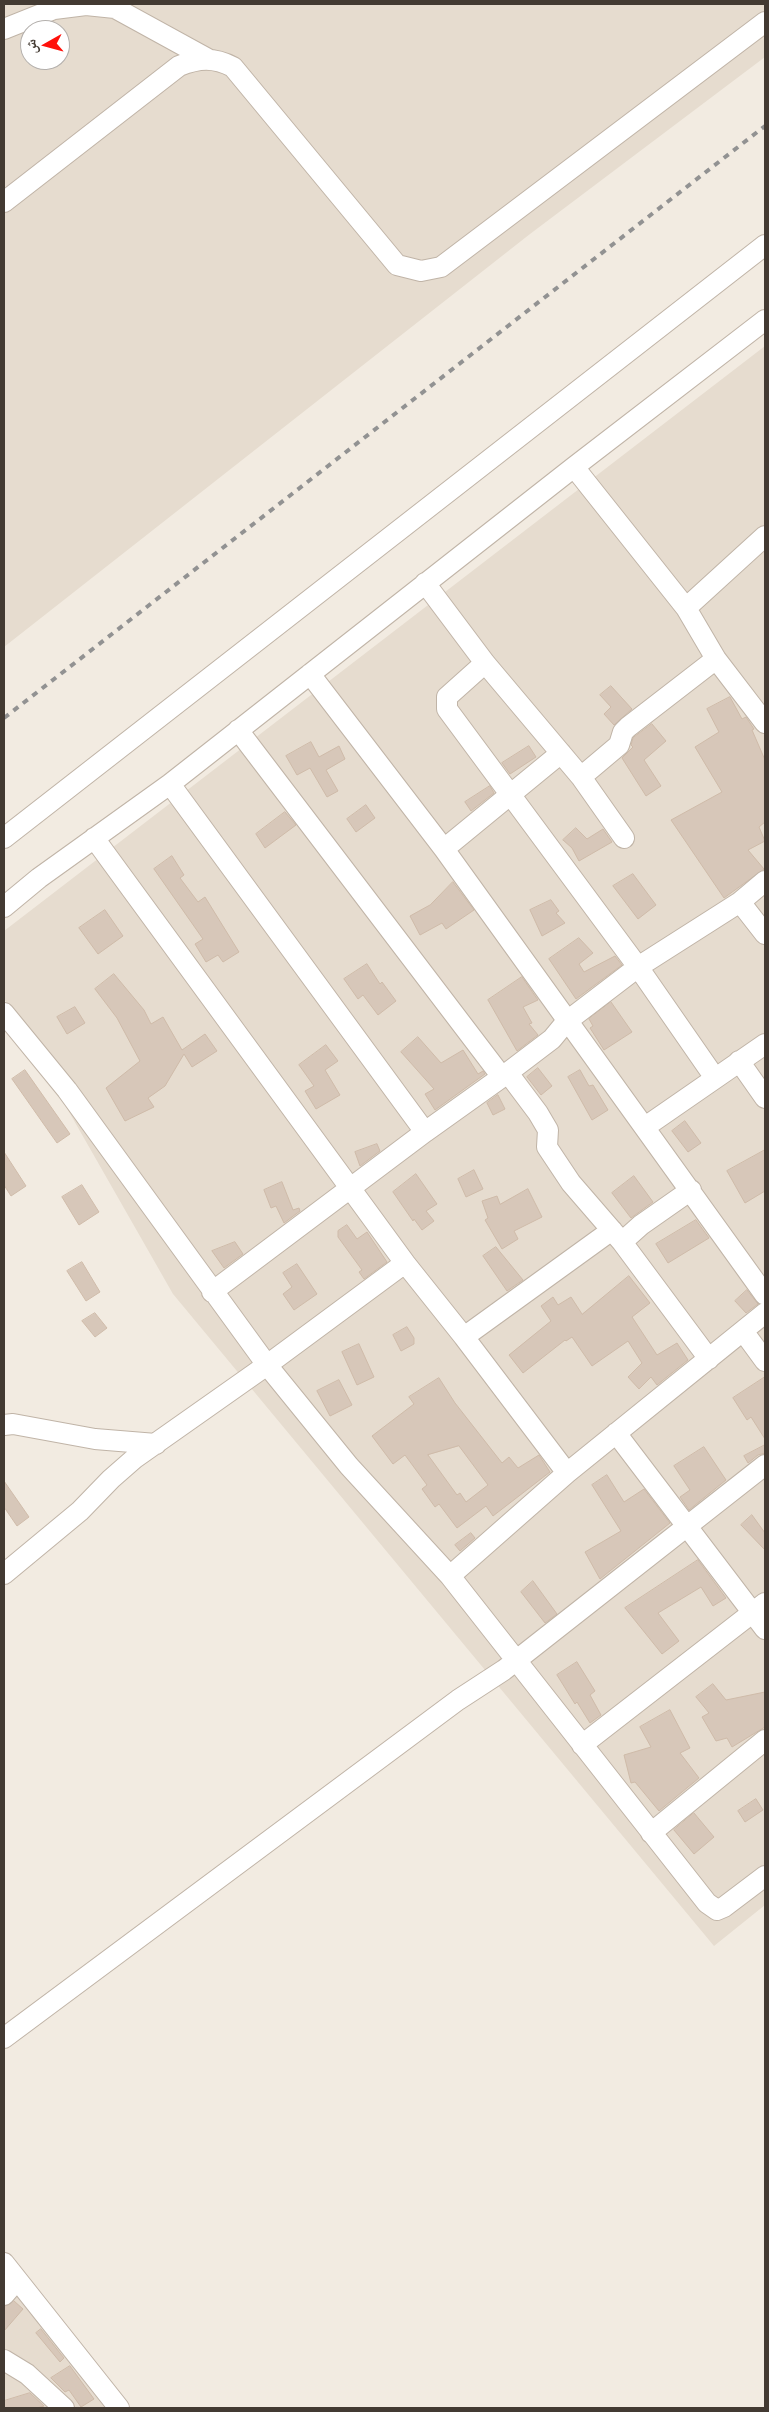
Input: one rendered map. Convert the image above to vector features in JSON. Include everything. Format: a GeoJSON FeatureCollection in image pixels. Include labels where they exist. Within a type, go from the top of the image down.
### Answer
{"type":"FeatureCollection","features":[{"type":"Feature","properties":{"kind":"street"},"geometry":{"type":"LineString","coordinates":[[4,29],[54,9],[86,5],[114,8],[208,59]]}},
{"type":"Feature","properties":{"kind":"street"},"geometry":{"type":"LineString","coordinates":[[4,202],[179,66],[194,60],[208,59],[233,67],[397,265],[421,271],[441,267],[765,22]]}},
{"type":"Feature","properties":{"kind":"street"},"geometry":{"type":"LineString","coordinates":[[4,838],[765,245]]}},
{"type":"Feature","properties":{"kind":"street"},"geometry":{"type":"LineString","coordinates":[[4,907],[39,878],[170,784],[425,583],[765,320]]}},
{"type":"Feature","properties":{"kind":"street"},"geometry":{"type":"LineString","coordinates":[[574,467],[686,608],[716,659],[765,723]]}},
{"type":"Feature","properties":{"kind":"street"},"geometry":{"type":"LineString","coordinates":[[686,608],[765,536]]}},
{"type":"Feature","properties":{"kind":"street"},"geometry":{"type":"LineString","coordinates":[[425,583],[485,663],[581,777],[624,838]]}},
{"type":"Feature","properties":{"kind":"street"},"geometry":{"type":"LineString","coordinates":[[581,777],[619,745],[622,735],[628,727],[716,659]]}},
{"type":"Feature","properties":{"kind":"street"},"geometry":{"type":"LineString","coordinates":[[485,663],[447,697],[447,709],[638,967],[715,1078]]}},
{"type":"Feature","properties":{"kind":"street"},"geometry":{"type":"LineString","coordinates":[[310,674],[444,849],[566,1022],[645,1126],[765,1295]]}},
{"type":"Feature","properties":{"kind":"street"},"geometry":{"type":"LineString","coordinates":[[238,730],[505,1075],[538,1113],[548,1130],[546,1142],[550,1152],[571,1183],[617,1236],[709,1359]]}},
{"type":"Feature","properties":{"kind":"street"},"geometry":{"type":"LineString","coordinates":[[444,849],[561,753]]}},
{"type":"Feature","properties":{"kind":"street"},"geometry":{"type":"LineString","coordinates":[[170,784],[425,1132]]}},
{"type":"Feature","properties":{"kind":"street"},"geometry":{"type":"LineString","coordinates":[[94,838],[405,1262],[567,1474]]}},
{"type":"Feature","properties":{"kind":"street"},"geometry":{"type":"LineString","coordinates":[[212,1292],[425,1132],[505,1075],[552,1039],[566,1022],[638,967],[740,902],[765,881]]}},
{"type":"Feature","properties":{"kind":"street"},"geometry":{"type":"LineString","coordinates":[[740,902],[765,934]]}},
{"type":"Feature","properties":{"kind":"street"},"geometry":{"type":"LineString","coordinates":[[4,1013],[67,1090],[212,1292],[267,1365],[349,1466],[450,1576],[712,1908],[718,1910],[724,1907],[765,1876]]}},
{"type":"Feature","properties":{"kind":"street"},"geometry":{"type":"LineString","coordinates":[[645,1126],[765,1044]]}},
{"type":"Feature","properties":{"kind":"street"},"geometry":{"type":"LineString","coordinates":[[739,1061],[765,1098]]}},
{"type":"Feature","properties":{"kind":"street"},"geometry":{"type":"LineString","coordinates":[[464,1337],[617,1236],[641,1225],[691,1190]]}},
{"type":"Feature","properties":{"kind":"street"},"geometry":{"type":"LineString","coordinates":[[4,1574],[80,1511],[111,1479],[405,1262]]}},
{"type":"Feature","properties":{"kind":"street"},"geometry":{"type":"LineString","coordinates":[[450,1576],[616,1433],[765,1313]]}},
{"type":"Feature","properties":{"kind":"street"},"geometry":{"type":"LineString","coordinates":[[743,1331],[765,1361]]}},
{"type":"Feature","properties":{"kind":"street"},"geometry":{"type":"LineString","coordinates":[[4,1425],[13,1424],[95,1439],[156,1444]]}},
{"type":"Feature","properties":{"kind":"street"},"geometry":{"type":"LineString","coordinates":[[616,1433],[687,1527],[759,1608],[765,1629]]}},
{"type":"Feature","properties":{"kind":"street"},"geometry":{"type":"LineString","coordinates":[[4,2038],[458,1700],[517,1660],[765,1465]]}},
{"type":"Feature","properties":{"kind":"street"},"geometry":{"type":"LineString","coordinates":[[582,1745],[759,1608]]}},
{"type":"Feature","properties":{"kind":"street"},"geometry":{"type":"LineString","coordinates":[[651,1833],[765,1740]]}},
{"type":"Feature","properties":{"kind":"street"},"geometry":{"type":"LineString","coordinates":[[4,2263],[118,2408]]}},
{"type":"Feature","properties":{"kind":"street"},"geometry":{"type":"LineString","coordinates":[[4,2295],[17,2280]]}},
{"type":"Feature","properties":{"kind":"street"},"geometry":{"type":"LineString","coordinates":[[4,2360],[27,2374],[64,2408]]}},
{"type":"Feature","properties":{"kind":"shaded area"},"geometry":{"type":"Polygon","coordinates":[[[4,4],[765,4],[765,57],[530,234],[4,647],[4,4]]]}},
{"type":"Feature","properties":{"kind":"shaded area"},"geometry":{"type":"Polygon","coordinates":[[[765,346],[765,1905],[714,1946],[173,1294],[4,998],[4,931],[765,346]]]}},
{"type":"Feature","properties":{"kind":"shaded area"},"geometry":{"type":"Polygon","coordinates":[[[4,2280],[105,2408],[4,2408],[4,2280]]]}},
{"type":"Feature","properties":{"kind":"building"},"geometry":{"type":"Polygon","coordinates":[[[611,686],[632,709],[614,725],[604,714],[611,707],[600,695],[611,686]]]}},
{"type":"Feature","properties":{"kind":"building"},"geometry":{"type":"Polygon","coordinates":[[[730,697],[742,719],[746,717],[754,729],[752,730],[765,760],[765,822],[759,827],[765,841],[748,850],[764,869],[724,898],[671,820],[722,792],[695,747],[719,732],[707,709],[730,697]]]}},
{"type":"Feature","properties":{"kind":"building"},"geometry":{"type":"Polygon","coordinates":[[[652,724],[666,741],[644,760],[661,786],[646,796],[622,758],[633,747],[631,745],[633,738],[652,724]]]}},
{"type":"Feature","properties":{"kind":"building"},"geometry":{"type":"Polygon","coordinates":[[[311,742],[319,757],[339,746],[345,759],[326,770],[338,791],[327,797],[310,768],[297,775],[286,756],[311,742]]]}},
{"type":"Feature","properties":{"kind":"building"},"geometry":{"type":"Polygon","coordinates":[[[529,746],[536,757],[510,774],[502,763],[529,746]]]}},
{"type":"Feature","properties":{"kind":"building"},"geometry":{"type":"Polygon","coordinates":[[[490,786],[494,793],[471,811],[465,802],[490,786]]]}},
{"type":"Feature","properties":{"kind":"building"},"geometry":{"type":"Polygon","coordinates":[[[366,805],[375,818],[356,832],[347,819],[366,805]]]}},
{"type":"Feature","properties":{"kind":"building"},"geometry":{"type":"Polygon","coordinates":[[[285,812],[296,825],[265,848],[256,834],[285,812]]]}},
{"type":"Feature","properties":{"kind":"building"},"geometry":{"type":"Polygon","coordinates":[[[576,828],[587,839],[603,829],[612,842],[579,861],[572,848],[563,840],[576,828]]]}},
{"type":"Feature","properties":{"kind":"building"},"geometry":{"type":"Polygon","coordinates":[[[172,856],[184,875],[180,878],[198,902],[205,897],[239,952],[223,962],[218,955],[206,962],[195,944],[203,939],[154,869],[172,856]]]}},
{"type":"Feature","properties":{"kind":"building"},"geometry":{"type":"Polygon","coordinates":[[[633,874],[656,905],[638,919],[613,886],[633,874]]]}},
{"type":"Feature","properties":{"kind":"building"},"geometry":{"type":"Polygon","coordinates":[[[453,882],[474,910],[446,929],[442,923],[420,935],[410,916],[430,905],[453,882]]]}},
{"type":"Feature","properties":{"kind":"building"},"geometry":{"type":"Polygon","coordinates":[[[551,900],[559,911],[556,913],[565,923],[542,936],[530,910],[551,900]]]}},
{"type":"Feature","properties":{"kind":"building"},"geometry":{"type":"Polygon","coordinates":[[[105,910],[123,936],[98,954],[79,928],[105,910]]]}},
{"type":"Feature","properties":{"kind":"building"},"geometry":{"type":"Polygon","coordinates":[[[579,938],[593,953],[579,964],[584,972],[615,956],[622,965],[576,999],[549,959],[579,938]]]}},
{"type":"Feature","properties":{"kind":"building"},"geometry":{"type":"Polygon","coordinates":[[[367,964],[380,984],[382,982],[396,1001],[378,1015],[363,995],[358,999],[344,979],[367,964]]]}},
{"type":"Feature","properties":{"kind":"building"},"geometry":{"type":"Polygon","coordinates":[[[114,974],[144,1010],[151,1024],[163,1017],[182,1050],[205,1034],[217,1051],[192,1067],[184,1054],[165,1086],[148,1098],[154,1107],[125,1121],[106,1088],[140,1061],[117,1018],[95,989],[114,974]]]}},
{"type":"Feature","properties":{"kind":"building"},"geometry":{"type":"Polygon","coordinates":[[[522,977],[538,1000],[523,1007],[532,1023],[529,1024],[538,1035],[517,1051],[488,1000],[522,977]]]}},
{"type":"Feature","properties":{"kind":"building"},"geometry":{"type":"Polygon","coordinates":[[[611,1002],[632,1032],[604,1050],[590,1028],[593,1026],[589,1019],[611,1002]]]}},
{"type":"Feature","properties":{"kind":"building"},"geometry":{"type":"Polygon","coordinates":[[[75,1007],[85,1023],[67,1034],[57,1017],[75,1007]]]}},
{"type":"Feature","properties":{"kind":"building"},"geometry":{"type":"Polygon","coordinates":[[[418,1037],[441,1063],[463,1050],[478,1074],[483,1071],[485,1074],[435,1110],[425,1094],[434,1089],[401,1052],[418,1037]]]}},
{"type":"Feature","properties":{"kind":"building"},"geometry":{"type":"Polygon","coordinates":[[[326,1045],[338,1061],[325,1070],[340,1095],[316,1109],[305,1091],[314,1086],[299,1065],[326,1045]]]}},
{"type":"Feature","properties":{"kind":"building"},"geometry":{"type":"Polygon","coordinates":[[[538,1068],[552,1086],[541,1095],[527,1077],[538,1068]]]}},
{"type":"Feature","properties":{"kind":"building"},"geometry":{"type":"Polygon","coordinates":[[[25,1070],[70,1134],[57,1143],[12,1079],[25,1070]]]}},
{"type":"Feature","properties":{"kind":"building"},"geometry":{"type":"Polygon","coordinates":[[[580,1070],[589,1086],[593,1085],[608,1110],[592,1120],[568,1077],[580,1070]]]}},
{"type":"Feature","properties":{"kind":"building"},"geometry":{"type":"Polygon","coordinates":[[[498,1095],[505,1109],[493,1115],[487,1103],[498,1095]]]}},
{"type":"Feature","properties":{"kind":"building"},"geometry":{"type":"Polygon","coordinates":[[[685,1121],[701,1143],[688,1152],[672,1131],[685,1121]]]}},
{"type":"Feature","properties":{"kind":"building"},"geometry":{"type":"Polygon","coordinates":[[[377,1144],[380,1151],[360,1166],[355,1152],[377,1144]]]}},
{"type":"Feature","properties":{"kind":"building"},"geometry":{"type":"Polygon","coordinates":[[[765,1150],[765,1191],[745,1203],[727,1171],[765,1150]]]}},
{"type":"Feature","properties":{"kind":"building"},"geometry":{"type":"Polygon","coordinates":[[[4,1152],[26,1186],[11,1196],[4,1185],[4,1152]]]}},
{"type":"Feature","properties":{"kind":"building"},"geometry":{"type":"Polygon","coordinates":[[[474,1170],[483,1189],[466,1197],[458,1179],[474,1170]]]}},
{"type":"Feature","properties":{"kind":"building"},"geometry":{"type":"Polygon","coordinates":[[[416,1174],[437,1204],[426,1211],[434,1221],[422,1230],[414,1219],[413,1221],[393,1192],[416,1174]]]}},
{"type":"Feature","properties":{"kind":"building"},"geometry":{"type":"Polygon","coordinates":[[[634,1176],[653,1202],[631,1218],[612,1193],[634,1176]]]}},
{"type":"Feature","properties":{"kind":"building"},"geometry":{"type":"Polygon","coordinates":[[[282,1182],[293,1210],[299,1208],[300,1211],[284,1223],[276,1206],[271,1208],[264,1190],[282,1182]]]}},
{"type":"Feature","properties":{"kind":"building"},"geometry":{"type":"Polygon","coordinates":[[[82,1185],[99,1212],[79,1225],[62,1197],[82,1185]]]}},
{"type":"Feature","properties":{"kind":"building"},"geometry":{"type":"Polygon","coordinates":[[[528,1189],[542,1217],[514,1231],[518,1239],[502,1249],[485,1220],[488,1218],[482,1201],[497,1196],[500,1204],[528,1189]]]}},
{"type":"Feature","properties":{"kind":"building"},"geometry":{"type":"Polygon","coordinates":[[[696,1220],[709,1238],[668,1263],[656,1244],[696,1220]]]}},
{"type":"Feature","properties":{"kind":"building"},"geometry":{"type":"Polygon","coordinates":[[[347,1225],[357,1239],[367,1232],[387,1262],[364,1279],[359,1272],[362,1270],[338,1237],[338,1231],[347,1225]]]}},
{"type":"Feature","properties":{"kind":"building"},"geometry":{"type":"Polygon","coordinates":[[[235,1242],[243,1254],[224,1268],[212,1251],[235,1242]]]}},
{"type":"Feature","properties":{"kind":"building"},"geometry":{"type":"Polygon","coordinates":[[[496,1247],[523,1280],[507,1291],[483,1256],[496,1247]]]}},
{"type":"Feature","properties":{"kind":"building"},"geometry":{"type":"Polygon","coordinates":[[[82,1262],[100,1292],[86,1301],[67,1271],[82,1262]]]}},
{"type":"Feature","properties":{"kind":"building"},"geometry":{"type":"Polygon","coordinates":[[[297,1264],[317,1294],[294,1310],[283,1294],[292,1287],[283,1273],[297,1264]]]}},
{"type":"Feature","properties":{"kind":"building"},"geometry":{"type":"Polygon","coordinates":[[[629,1276],[650,1303],[632,1317],[657,1355],[677,1343],[688,1360],[657,1385],[651,1377],[639,1389],[628,1377],[642,1363],[628,1341],[592,1366],[572,1337],[565,1340],[523,1373],[509,1355],[551,1321],[541,1306],[553,1297],[558,1305],[571,1297],[582,1314],[629,1276]]]}},
{"type":"Feature","properties":{"kind":"building"},"geometry":{"type":"Polygon","coordinates":[[[747,1290],[758,1304],[746,1313],[735,1301],[747,1290]]]}},
{"type":"Feature","properties":{"kind":"building"},"geometry":{"type":"Polygon","coordinates":[[[95,1313],[107,1328],[95,1337],[82,1321],[95,1313]]]}},
{"type":"Feature","properties":{"kind":"building"},"geometry":{"type":"Polygon","coordinates":[[[407,1327],[414,1338],[414,1344],[401,1351],[393,1335],[407,1327]]]}},
{"type":"Feature","properties":{"kind":"building"},"geometry":{"type":"Polygon","coordinates":[[[359,1344],[374,1377],[357,1385],[342,1352],[359,1344]]]}},
{"type":"Feature","properties":{"kind":"building"},"geometry":{"type":"Polygon","coordinates":[[[765,1377],[765,1439],[751,1417],[747,1420],[733,1398],[765,1377]]]}},
{"type":"Feature","properties":{"kind":"building"},"geometry":{"type":"Polygon","coordinates":[[[439,1378],[455,1403],[502,1463],[509,1457],[518,1468],[539,1455],[550,1472],[493,1516],[486,1506],[457,1528],[439,1504],[435,1507],[422,1489],[427,1485],[405,1455],[393,1464],[372,1436],[414,1404],[409,1397],[439,1378]],[[459,1446],[428,1455],[457,1495],[460,1493],[466,1502],[488,1485],[459,1446]]]}},
{"type":"Feature","properties":{"kind":"building"},"geometry":{"type":"Polygon","coordinates":[[[339,1380],[352,1405],[330,1416],[317,1391],[339,1380]]]}},
{"type":"Feature","properties":{"kind":"building"},"geometry":{"type":"Polygon","coordinates":[[[765,1445],[765,1453],[758,1455],[748,1463],[744,1456],[765,1445]]]}},
{"type":"Feature","properties":{"kind":"building"},"geometry":{"type":"Polygon","coordinates":[[[704,1447],[726,1480],[689,1510],[680,1497],[690,1490],[674,1466],[704,1447]]]}},
{"type":"Feature","properties":{"kind":"building"},"geometry":{"type":"Polygon","coordinates":[[[607,1475],[624,1502],[644,1489],[670,1523],[600,1579],[585,1552],[621,1531],[592,1485],[607,1475]]]}},
{"type":"Feature","properties":{"kind":"building"},"geometry":{"type":"Polygon","coordinates":[[[4,1481],[29,1517],[17,1526],[4,1507],[4,1481]]]}},
{"type":"Feature","properties":{"kind":"building"},"geometry":{"type":"Polygon","coordinates":[[[752,1515],[765,1533],[765,1550],[741,1525],[752,1515]]]}},
{"type":"Feature","properties":{"kind":"building"},"geometry":{"type":"Polygon","coordinates":[[[471,1533],[475,1538],[460,1551],[455,1545],[471,1533]]]}},
{"type":"Feature","properties":{"kind":"building"},"geometry":{"type":"Polygon","coordinates":[[[698,1560],[726,1598],[713,1606],[701,1587],[658,1613],[679,1641],[662,1654],[625,1608],[698,1560]]]}},
{"type":"Feature","properties":{"kind":"building"},"geometry":{"type":"Polygon","coordinates":[[[533,1581],[557,1614],[545,1623],[521,1592],[533,1581]]]}},
{"type":"Feature","properties":{"kind":"building"},"geometry":{"type":"Polygon","coordinates":[[[577,1662],[595,1691],[590,1695],[601,1715],[590,1723],[577,1702],[575,1704],[557,1675],[577,1662]]]}},
{"type":"Feature","properties":{"kind":"building"},"geometry":{"type":"Polygon","coordinates":[[[713,1684],[726,1700],[765,1692],[765,1727],[732,1747],[727,1738],[716,1741],[702,1717],[709,1713],[696,1697],[713,1684]]]}},
{"type":"Feature","properties":{"kind":"building"},"geometry":{"type":"Polygon","coordinates":[[[670,1710],[690,1748],[680,1753],[699,1778],[659,1811],[635,1782],[631,1783],[624,1755],[651,1747],[640,1727],[670,1710]]]}},
{"type":"Feature","properties":{"kind":"building"},"geometry":{"type":"Polygon","coordinates":[[[756,1799],[763,1810],[745,1822],[738,1811],[756,1799]]]}},
{"type":"Feature","properties":{"kind":"building"},"geometry":{"type":"Polygon","coordinates":[[[694,1813],[714,1837],[694,1854],[674,1830],[694,1813]]]}},
{"type":"Feature","properties":{"kind":"building"},"geometry":{"type":"Polygon","coordinates":[[[14,2301],[23,2309],[4,2331],[4,2307],[14,2301]]]}},
{"type":"Feature","properties":{"kind":"building"},"geometry":{"type":"Polygon","coordinates":[[[41,2329],[64,2358],[60,2362],[36,2333],[41,2329]]]}},
{"type":"Feature","properties":{"kind":"building"},"geometry":{"type":"Polygon","coordinates":[[[70,2366],[94,2399],[81,2407],[69,2390],[65,2392],[51,2378],[70,2366]]]}},
{"type":"Feature","properties":{"kind":"building"},"geometry":{"type":"Polygon","coordinates":[[[30,2393],[44,2406],[37,2408],[4,2408],[4,2401],[30,2393]]]}},
{"type":"Feature","properties":{"kind":"railway"},"geometry":{"type":"LineString","coordinates":[[4,718],[765,126]]}}]}
